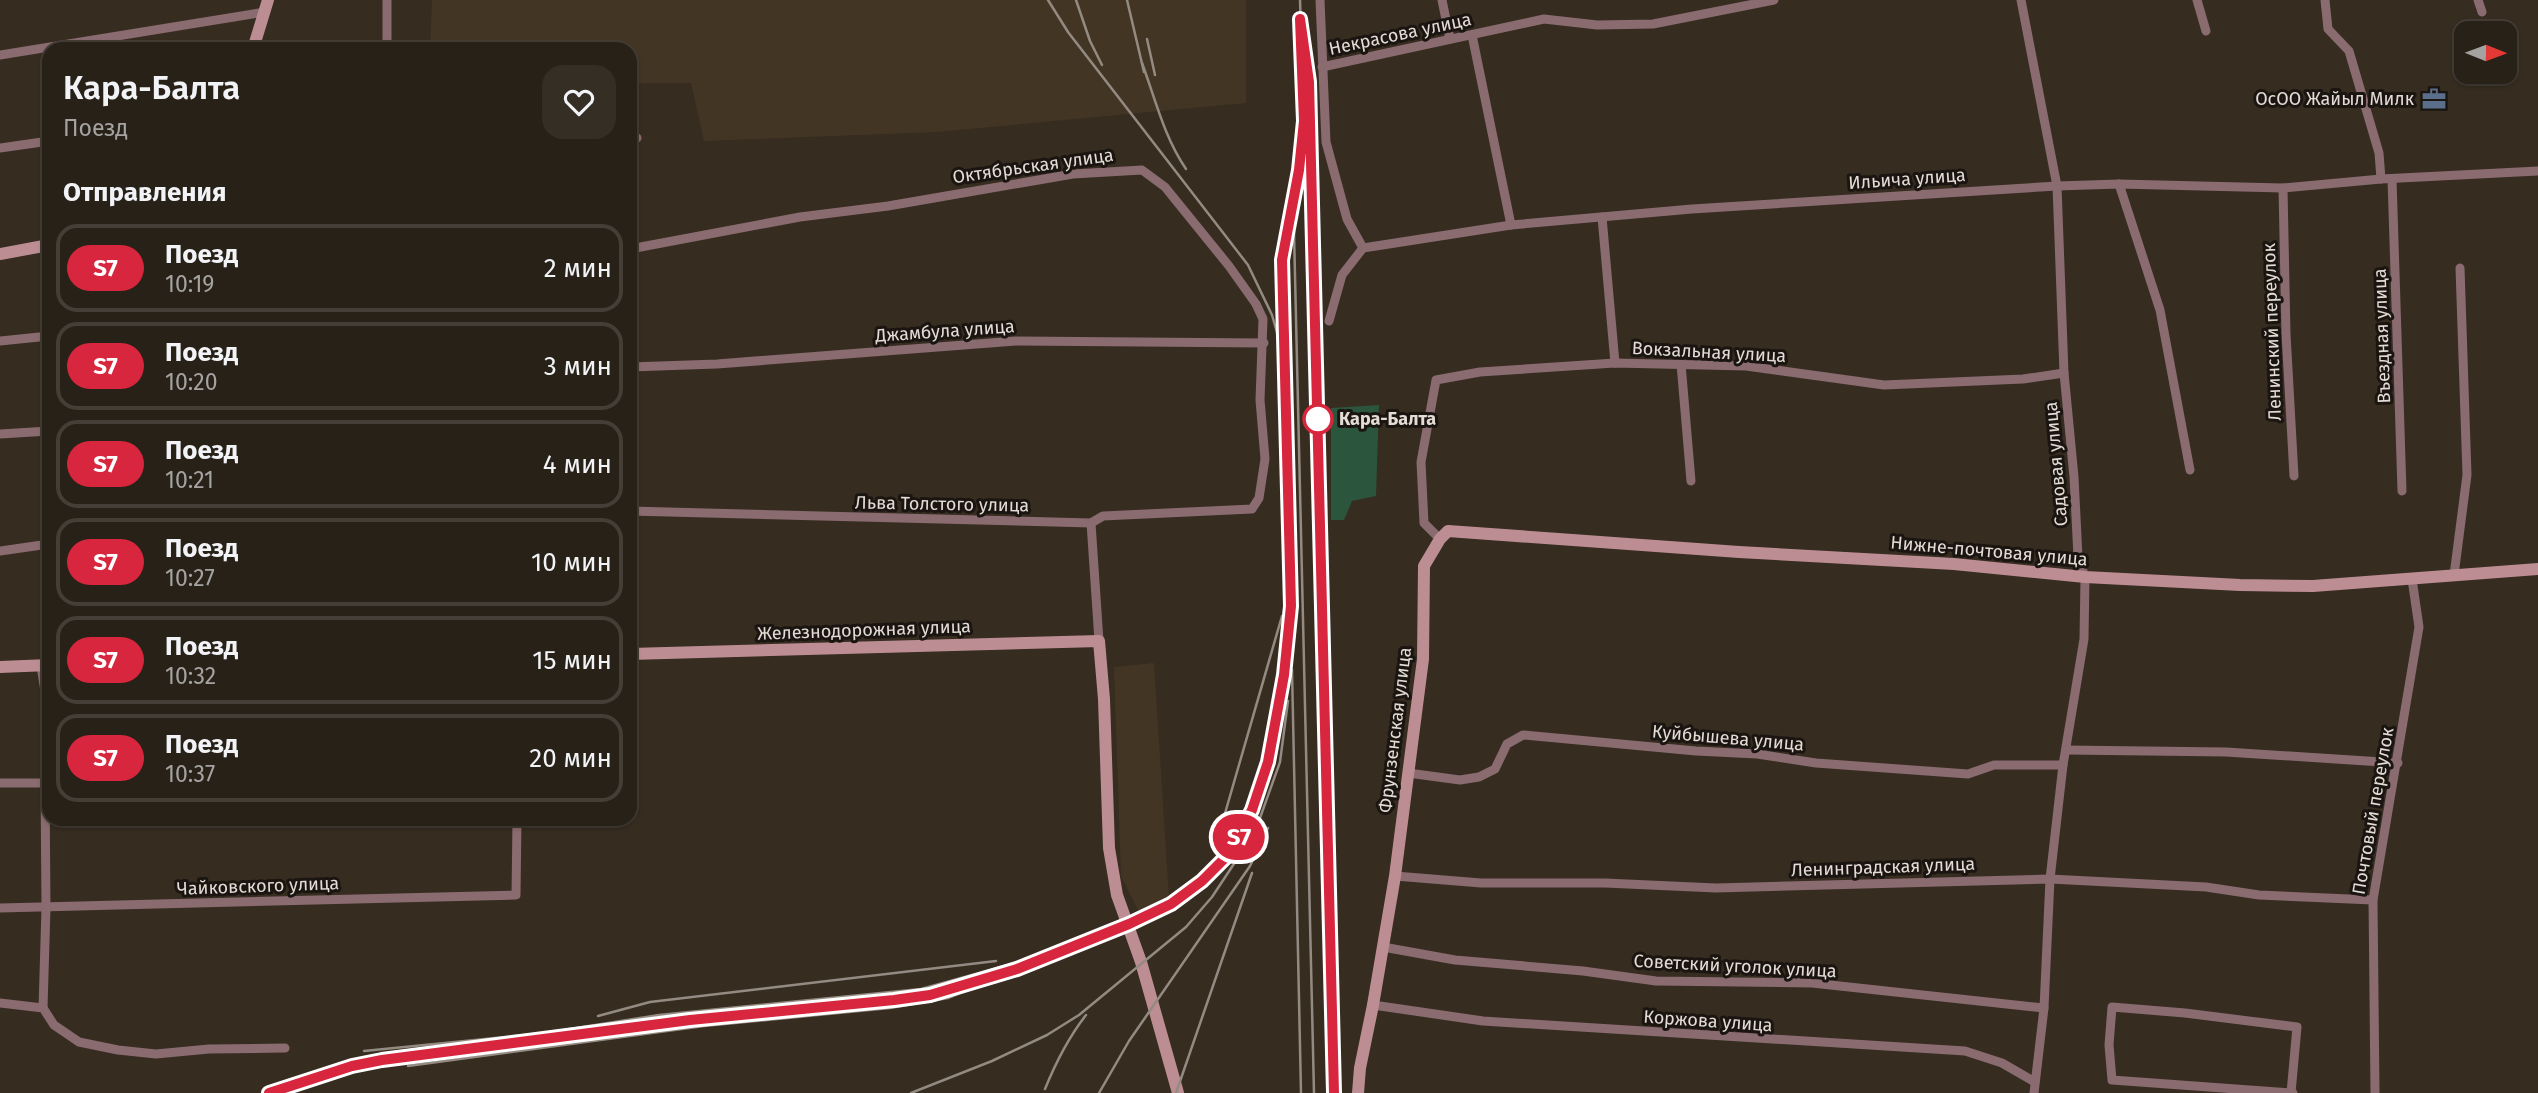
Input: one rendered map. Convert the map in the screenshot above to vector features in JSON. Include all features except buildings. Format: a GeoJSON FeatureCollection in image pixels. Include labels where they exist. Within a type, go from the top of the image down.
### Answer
{"type":"FeatureCollection","features":[{"type":"Feature","properties":{"kind":"street"},"geometry":{"type":"LineString","coordinates":[[387,0],[387,42]]}},
{"type":"Feature","properties":{"kind":"street"},"geometry":{"type":"LineString","coordinates":[[1320,0],[1326,142],[1347,219],[1363,248],[1342,275],[1329,321]]}},
{"type":"Feature","properties":{"kind":"street"},"geometry":{"type":"LineString","coordinates":[[1442,0],[1450,39]]}},
{"type":"Feature","properties":{"kind":"street","name":"Некрасова улица"},"geometry":{"type":"LineString","coordinates":[[1322,66],[1544,19],[1597,25],[1653,24],[1774,0]]}},
{"type":"Feature","properties":{"kind":"street","name":"Садовая улица"},"geometry":{"type":"LineString","coordinates":[[2021,0],[2057,186],[2064,373],[2078,557],[2084,577],[2084,639],[2063,765],[2050,879],[2044,1008],[2034,1093]]}},
{"type":"Feature","properties":{"kind":"street"},"geometry":{"type":"LineString","coordinates":[[2197,0],[2206,32]]}},
{"type":"Feature","properties":{"kind":"street"},"geometry":{"type":"LineString","coordinates":[[2325,0],[2328,29],[2349,51],[2379,153],[2381,179]]}},
{"type":"Feature","properties":{"kind":"street"},"geometry":{"type":"LineString","coordinates":[[2478,0],[2482,12]]}},
{"type":"Feature","properties":{"kind":"street"},"geometry":{"type":"LineString","coordinates":[[71,42],[267,6],[255,42]]}},
{"type":"Feature","properties":{"kind":"street"},"geometry":{"type":"LineString","coordinates":[[1472,34],[1511,225]]}},
{"type":"Feature","properties":{"kind":"street"},"geometry":{"type":"LineString","coordinates":[[0,55],[42,47]]}},
{"type":"Feature","properties":{"kind":"street"},"geometry":{"type":"LineString","coordinates":[[0,148],[42,142]]}},
{"type":"Feature","properties":{"kind":"street","name":"Октябрьская улица"},"geometry":{"type":"LineString","coordinates":[[637,248],[800,217],[888,206],[1073,174],[1142,170],[1165,187],[1256,304],[1263,319],[1260,400],[1265,459],[1259,498],[1252,509]]}},
{"type":"Feature","properties":{"kind":"street","name":"Ильича улица"},"geometry":{"type":"LineString","coordinates":[[1363,248],[1511,225],[2057,186],[2119,184],[2283,188],[2381,179],[2538,171]]}},
{"type":"Feature","properties":{"kind":"street","name":"Въездная улица"},"geometry":{"type":"LineString","coordinates":[[2392,179],[2402,491]]}},
{"type":"Feature","properties":{"kind":"street"},"geometry":{"type":"LineString","coordinates":[[2119,184],[2160,310],[2190,470]]}},
{"type":"Feature","properties":{"kind":"street","name":"Ленинский переулок"},"geometry":{"type":"LineString","coordinates":[[2283,188],[2286,334],[2294,476]]}},
{"type":"Feature","properties":{"kind":"street"},"geometry":{"type":"LineString","coordinates":[[1602,217],[1615,363]]}},
{"type":"Feature","properties":{"kind":"street"},"geometry":{"type":"LineString","coordinates":[[0,254],[42,246]]}},
{"type":"Feature","properties":{"kind":"street"},"geometry":{"type":"LineString","coordinates":[[2454,575],[2467,475],[2460,268]]}},
{"type":"Feature","properties":{"kind":"street"},"geometry":{"type":"LineString","coordinates":[[0,341],[42,338]]}},
{"type":"Feature","properties":{"kind":"street","name":"Джамбула улица"},"geometry":{"type":"LineString","coordinates":[[637,367],[718,364],[1016,341],[1264,343]]}},
{"type":"Feature","properties":{"kind":"street","name":"Вокзальная улица"},"geometry":{"type":"LineString","coordinates":[[1440,539],[1424,523],[1421,462],[1436,380],[1480,372],[1615,363],[1746,366],[1884,385],[2022,379],[2064,373]]}},
{"type":"Feature","properties":{"kind":"street"},"geometry":{"type":"LineString","coordinates":[[1681,364],[1691,481]]}},
{"type":"Feature","properties":{"kind":"street"},"geometry":{"type":"LineString","coordinates":[[0,435],[42,432]]}},
{"type":"Feature","properties":{"kind":"street","name":"Льва Толстого улица"},"geometry":{"type":"LineString","coordinates":[[637,511],[1091,523],[1103,516],[1252,509]]}},
{"type":"Feature","properties":{"kind":"street"},"geometry":{"type":"LineString","coordinates":[[1091,523],[1105,713],[1109,848],[1117,895],[1141,962],[1178,1093]]}},
{"type":"Feature","properties":{"kind":"street","name":"Нижне-почтовая улица"},"geometry":{"type":"LineString","coordinates":[[1440,539],[1448,531],[1954,564],[2084,577],[2313,586],[2538,569]]}},
{"type":"Feature","properties":{"kind":"street","name":"Фрунзенская улица"},"geometry":{"type":"LineString","coordinates":[[1359,1093],[1360,1068],[1395,876],[1423,659],[1424,566],[1440,539]]}},
{"type":"Feature","properties":{"kind":"street"},"geometry":{"type":"LineString","coordinates":[[0,551],[42,545]]}},
{"type":"Feature","properties":{"kind":"street","name":"Почтовый переулок"},"geometry":{"type":"LineString","coordinates":[[2375,1093],[2373,900],[2419,627],[2412,579]]}},
{"type":"Feature","properties":{"kind":"street","name":"Железнодорожная улица"},"geometry":{"type":"LineString","coordinates":[[637,654],[1099,640]]}},
{"type":"Feature","properties":{"kind":"street"},"geometry":{"type":"LineString","coordinates":[[0,667],[42,666]]}},
{"type":"Feature","properties":{"kind":"street","name":"Куйбышева улица"},"geometry":{"type":"LineString","coordinates":[[1408,772],[1460,780],[1479,777],[1494,769],[1507,744],[1523,735],[1757,754],[1816,763],[1968,774],[1994,765],[2063,765]]}},
{"type":"Feature","properties":{"kind":"street"},"geometry":{"type":"LineString","coordinates":[[2066,750],[2226,752],[2398,763]]}},
{"type":"Feature","properties":{"kind":"street"},"geometry":{"type":"LineString","coordinates":[[0,783],[42,781]]}},
{"type":"Feature","properties":{"kind":"street"},"geometry":{"type":"LineString","coordinates":[[47,826],[43,1009],[54,1025],[79,1042],[156,1054],[209,1049],[285,1048]]}},
{"type":"Feature","properties":{"kind":"street","name":"Чайковского улица"},"geometry":{"type":"LineString","coordinates":[[0,908],[516,895],[517,826]]}},
{"type":"Feature","properties":{"kind":"street","name":"Ленинградская улица"},"geometry":{"type":"LineString","coordinates":[[1395,876],[1481,883],[1605,883],[1716,888],[2050,879],[2206,887],[2259,895],[2373,900]]}},
{"type":"Feature","properties":{"kind":"street","name":"Советский уголок улица"},"geometry":{"type":"LineString","coordinates":[[1383,947],[1455,960],[1583,971],[1656,981],[1812,983],[2044,1008]]}},
{"type":"Feature","properties":{"kind":"street"},"geometry":{"type":"LineString","coordinates":[[0,1003],[43,1009]]}},
{"type":"Feature","properties":{"kind":"street","name":"Коржова улица"},"geometry":{"type":"LineString","coordinates":[[1373,1005],[1497,1022],[1965,1051],[2002,1063],[2035,1082]]}},
{"type":"Feature","properties":{"kind":"street"},"geometry":{"type":"LineString","coordinates":[[2112,1007],[2297,1027],[2292,1093],[2112,1080],[2109,1045],[2112,1007]]}},
{"type":"Feature","properties":{"kind":"shaded area"},"geometry":{"type":"Polygon","coordinates":[[[432,0],[1246,0],[1246,103],[937,132],[704,141],[691,83],[637,83],[637,42],[430,42],[432,0]]]}},
{"type":"Feature","properties":{"kind":"shaded area"},"geometry":{"type":"Polygon","coordinates":[[[1154,663],[1169,898],[1139,912],[1121,876],[1114,667],[1154,663]]]}},
{"type":"Feature","properties":{"kind":"green space"},"geometry":{"type":"Polygon","coordinates":[[[1379,405],[1376,496],[1352,501],[1344,520],[1331,520],[1331,408],[1379,405]]]}},
{"type":"Feature","properties":{"kind":"railway"},"geometry":{"type":"LineString","coordinates":[[1048,0],[1068,32],[1248,265],[1272,315],[1278,336]]}},
{"type":"Feature","properties":{"kind":"railway"},"geometry":{"type":"LineString","coordinates":[[1076,0],[1090,41],[1102,65]]}},
{"type":"Feature","properties":{"kind":"railway"},"geometry":{"type":"LineString","coordinates":[[1127,0],[1144,72]]}},
{"type":"Feature","properties":{"kind":"railway"},"geometry":{"type":"LineString","coordinates":[[364,1051],[544,1033],[659,1015],[921,989],[1059,951],[1129,924],[1171,904],[1202,881],[1227,856],[1252,810],[1268,762],[1284,675],[1291,605],[1282,260],[1299,170],[1304,121],[1300,0]]}},
{"type":"Feature","properties":{"kind":"railway"},"geometry":{"type":"LineString","coordinates":[[1147,39],[1155,75]]}},
{"type":"Feature","properties":{"kind":"railway"},"geometry":{"type":"LineString","coordinates":[[1142,63],[1166,131],[1186,169]]}},
{"type":"Feature","properties":{"kind":"railway"},"geometry":{"type":"LineString","coordinates":[[1311,133],[1334,1093]]}},
{"type":"Feature","properties":{"kind":"railway"},"geometry":{"type":"LineString","coordinates":[[1294,232],[1314,1093]]}},
{"type":"Feature","properties":{"kind":"railway"},"geometry":{"type":"LineString","coordinates":[[1215,848],[1282,616]]}},
{"type":"Feature","properties":{"kind":"railway"},"geometry":{"type":"LineString","coordinates":[[1292,670],[1301,1093]]}},
{"type":"Feature","properties":{"kind":"railway"},"geometry":{"type":"LineString","coordinates":[[911,1093],[992,1061],[1047,1035],[1079,1015],[1186,927],[1212,897],[1255,832],[1280,762],[1288,701]]}},
{"type":"Feature","properties":{"kind":"railway"},"geometry":{"type":"LineString","coordinates":[[1099,1093],[1129,1041],[1250,866],[1268,828]]}},
{"type":"Feature","properties":{"kind":"railway"},"geometry":{"type":"LineString","coordinates":[[1176,1093],[1252,873]]}},
{"type":"Feature","properties":{"kind":"railway"},"geometry":{"type":"LineString","coordinates":[[598,1016],[650,1002],[996,961]]}},
{"type":"Feature","properties":{"kind":"railway"},"geometry":{"type":"LineString","coordinates":[[408,1066],[704,1026],[890,1008],[948,998],[1007,973]]}},
{"type":"Feature","properties":{"kind":"railway"},"geometry":{"type":"LineString","coordinates":[[1045,1089],[1063,1050],[1086,1015]]}},
{"type":"Feature","properties":{"kind":"railway"},"geometry":{"type":"LineString","coordinates":[[270,1093],[352,1066],[419,1056]]}},
{"type":"Feature","properties":{"kind":"train","name":"S7"},"geometry":{"type":"LineString","coordinates":[[269,1093],[352,1066],[382,1060],[690,1020],[930,995],[1017,969],[1129,924],[1171,904],[1202,881],[1227,856],[1252,810],[1268,762],[1284,675],[1291,606],[1282,260],[1299,170],[1304,121],[1300,19],[1309,82],[1334,1093]]}},
{"type":"Feature","properties":{"kind":"place","name":"ОсОО Жайыл Милк"},"geometry":{"type":"Point","coordinates":[2434,99]}},
{"type":"Feature","properties":{"kind":"place","name":"Кара-Балта"},"geometry":{"type":"Point","coordinates":[1318,419]}}]}
